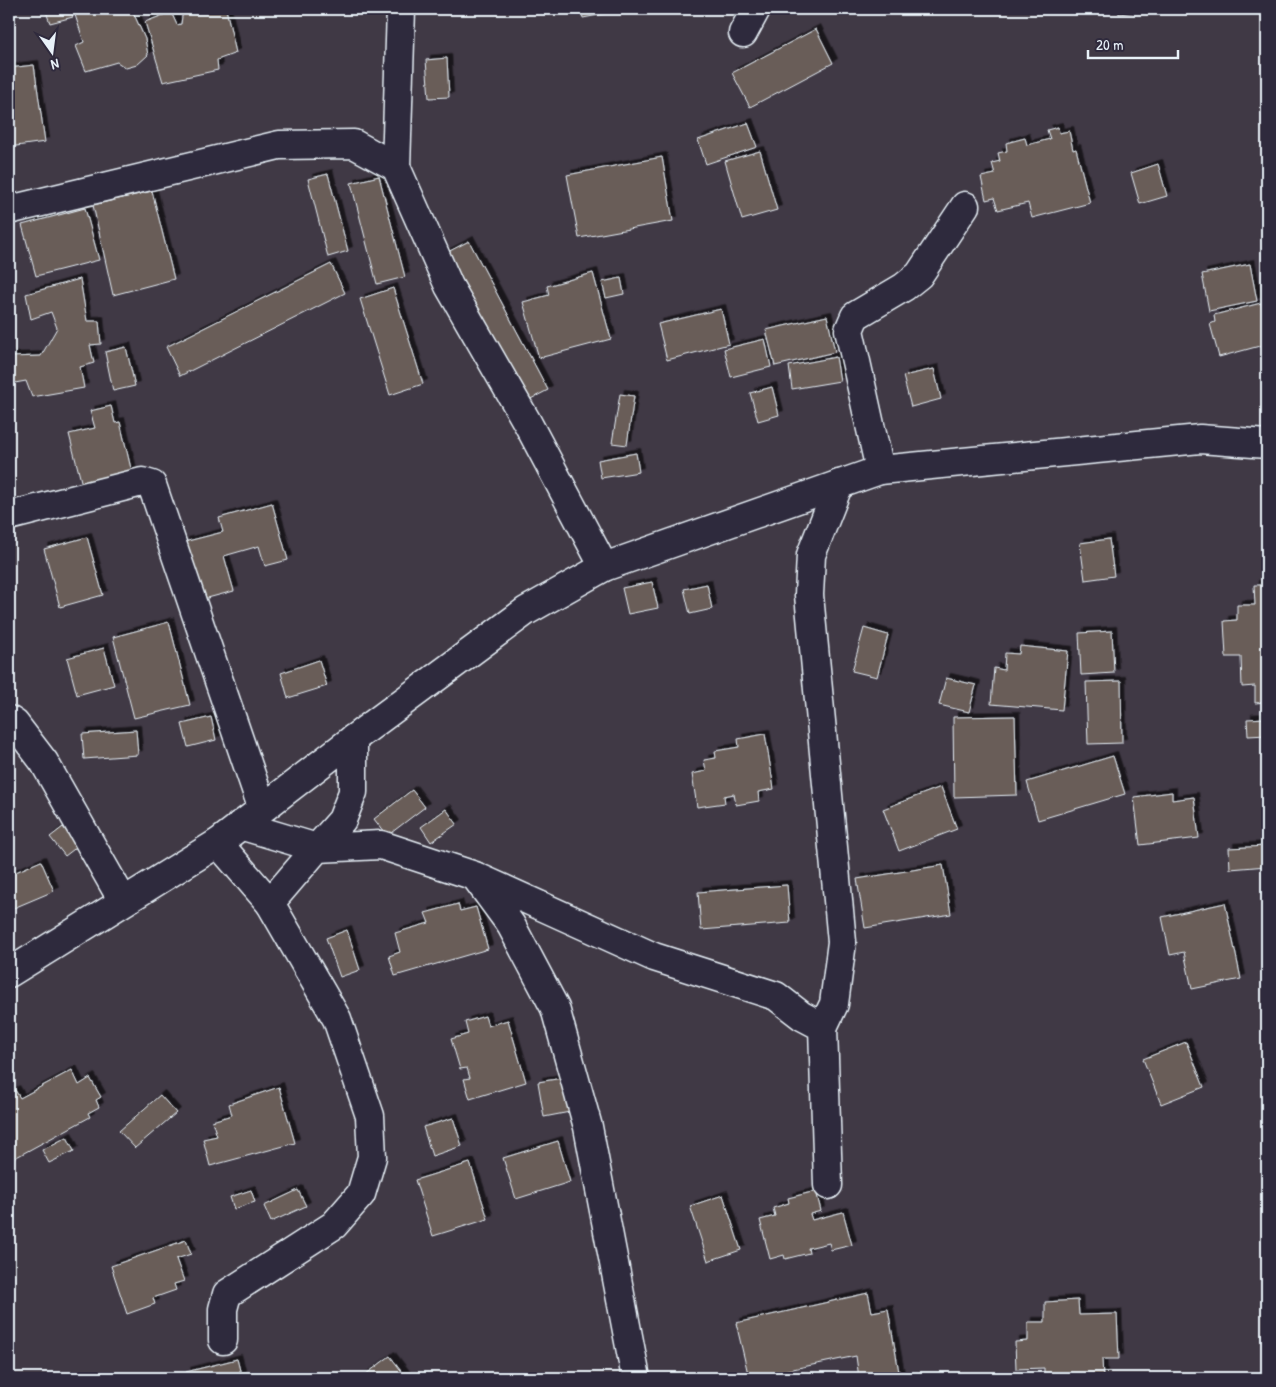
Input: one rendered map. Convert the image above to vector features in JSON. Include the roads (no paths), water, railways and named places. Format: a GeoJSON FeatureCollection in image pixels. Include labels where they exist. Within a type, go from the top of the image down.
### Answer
{"type":"FeatureCollection","features":[{"type":"Feature","properties":{"kind":"street"},"geometry":{"type":"LineString","coordinates":[[400,9],[396,167],[449,286],[528,422],[604,568]]}},
{"type":"Feature","properties":{"kind":"street"},"geometry":{"type":"LineString","coordinates":[[743,32],[756,9]]}},
{"type":"Feature","properties":{"kind":"street"},"geometry":{"type":"LineString","coordinates":[[9,210],[279,145],[354,144],[396,167]]}},
{"type":"Feature","properties":{"kind":"street"},"geometry":{"type":"LineString","coordinates":[[880,470],[850,330],[851,323],[856,316],[904,287],[919,275],[966,206]]}},
{"type":"Feature","properties":{"kind":"street"},"geometry":{"type":"LineString","coordinates":[[9,973],[218,843],[262,807],[526,611],[604,568],[880,470],[1200,439],[1267,444]]}},
{"type":"Feature","properties":{"kind":"street"},"geometry":{"type":"LineString","coordinates":[[9,516],[142,482],[152,485],[262,807]]}},
{"type":"Feature","properties":{"kind":"street"},"geometry":{"type":"LineString","coordinates":[[828,1186],[823,1027],[834,1004],[842,942],[809,595],[811,555],[838,484]]}},
{"type":"Feature","properties":{"kind":"street"},"geometry":{"type":"LineString","coordinates":[[9,720],[15,724],[44,762],[123,901]]}},
{"type":"Feature","properties":{"kind":"street"},"geometry":{"type":"LineString","coordinates":[[270,903],[342,820],[353,792],[353,739]]}},
{"type":"Feature","properties":{"kind":"street"},"geometry":{"type":"LineString","coordinates":[[240,825],[317,848],[381,845],[475,876],[654,957],[776,996],[802,1016],[823,1027]]}},
{"type":"Feature","properties":{"kind":"street"},"geometry":{"type":"LineString","coordinates":[[218,843],[270,903],[337,1019],[370,1116],[372,1157],[361,1194],[334,1225],[227,1294],[223,1309],[223,1340]]}},
{"type":"Feature","properties":{"kind":"street"},"geometry":{"type":"LineString","coordinates":[[475,876],[511,925],[555,1008],[588,1127],[636,1378]]}}]}
